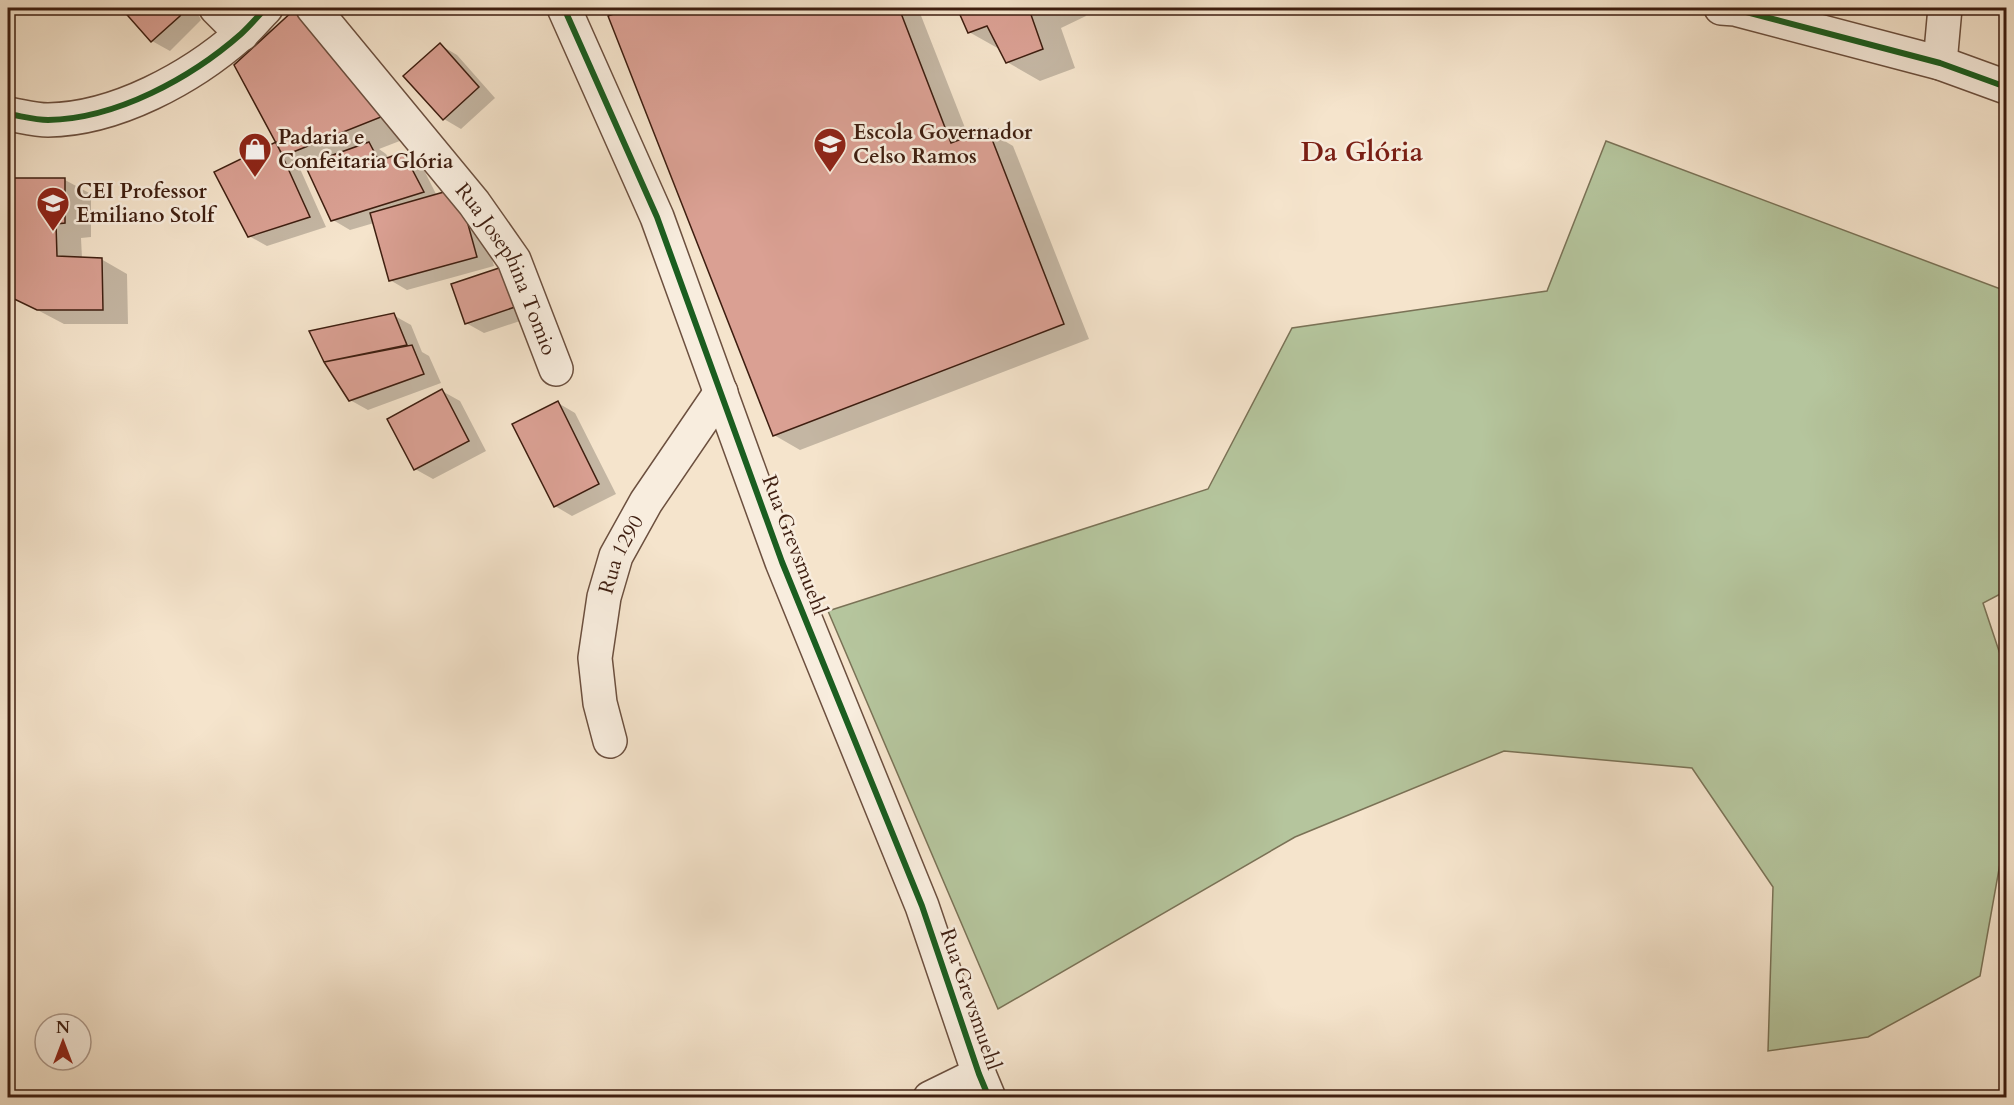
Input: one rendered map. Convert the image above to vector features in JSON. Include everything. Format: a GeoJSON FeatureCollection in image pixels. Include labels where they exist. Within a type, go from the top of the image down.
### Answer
{"type":"FeatureCollection","features":[{"type":"Feature","properties":{"kind":"street"},"geometry":{"type":"LineString","coordinates":[[216,8],[242,34]]}},
{"type":"Feature","properties":{"kind":"street"},"geometry":{"type":"LineString","coordinates":[[8,114],[46,120],[83,117],[123,106],[197,67],[242,34],[266,8]]}},
{"type":"Feature","properties":{"kind":"street","name":"Rua Josephina Tomio"},"geometry":{"type":"LineString","coordinates":[[313,8],[474,203],[514,260],[556,369]]}},
{"type":"Feature","properties":{"kind":"street","name":"Rua Grevsmuehl"},"geometry":{"type":"LineString","coordinates":[[564,8],[657,217],[782,562],[922,906],[984,1086]]}},
{"type":"Feature","properties":{"kind":"street"},"geometry":{"type":"LineString","coordinates":[[1730,8],[1940,63],[2007,87]]}},
{"type":"Feature","properties":{"kind":"street"},"geometry":{"type":"LineString","coordinates":[[1940,63],[1945,8]]}},
{"type":"Feature","properties":{"kind":"street","name":"Rua 1290"},"geometry":{"type":"LineString","coordinates":[[610,741],[600,703],[595,658],[604,597],[616,556],[646,502],[721,392]]}},
{"type":"Feature","properties":{"kind":"street"},"geometry":{"type":"LineString","coordinates":[[930,1098],[984,1086]]}},
{"type":"Feature","properties":{"kind":"green space"},"geometry":{"type":"Polygon","coordinates":[[[1606,141],[2006,291],[2006,591],[1983,603],[2006,672],[2006,830],[1980,976],[1868,1037],[1768,1051],[1773,887],[1692,768],[1504,751],[1295,837],[998,1009],[828,611],[1208,489],[1292,328],[1547,291],[1606,141]]]}},
{"type":"Feature","properties":{"kind":"building"},"geometry":{"type":"Polygon","coordinates":[[[121,8],[184,9],[180,16],[151,42],[121,8]]]}},
{"type":"Feature","properties":{"kind":"building","name":"Escola Governador Celso Ramos"},"geometry":{"type":"Polygon","coordinates":[[[630,8],[899,8],[951,143],[988,129],[1064,324],[773,436],[608,16],[630,8]]]}},
{"type":"Feature","properties":{"kind":"building"},"geometry":{"type":"Polygon","coordinates":[[[957,8],[1032,8],[1029,9],[1043,49],[1006,63],[987,26],[968,33],[957,8]]]}},
{"type":"Feature","properties":{"kind":"building"},"geometry":{"type":"Polygon","coordinates":[[[295,9],[391,113],[283,156],[234,65],[295,9]]]}},
{"type":"Feature","properties":{"kind":"building"},"geometry":{"type":"Polygon","coordinates":[[[440,43],[479,87],[443,120],[403,76],[440,43]]]}},
{"type":"Feature","properties":{"kind":"building"},"geometry":{"type":"Polygon","coordinates":[[[276,142],[310,217],[248,237],[214,172],[276,142]]]}},
{"type":"Feature","properties":{"kind":"building"},"geometry":{"type":"Polygon","coordinates":[[[369,142],[379,161],[403,152],[424,192],[331,221],[305,165],[369,142]]]}},
{"type":"Feature","properties":{"kind":"building"},"geometry":{"type":"Polygon","coordinates":[[[8,178],[65,178],[65,223],[56,224],[57,256],[102,258],[103,310],[37,310],[8,296],[8,178]]]}},
{"type":"Feature","properties":{"kind":"building"},"geometry":{"type":"Polygon","coordinates":[[[458,188],[477,257],[389,281],[370,213],[458,188]]]}},
{"type":"Feature","properties":{"kind":"building"},"geometry":{"type":"Polygon","coordinates":[[[505,266],[518,306],[465,324],[451,284],[505,266]]]}},
{"type":"Feature","properties":{"kind":"building"},"geometry":{"type":"Polygon","coordinates":[[[394,313],[407,345],[324,362],[309,331],[394,313]]]}},
{"type":"Feature","properties":{"kind":"building"},"geometry":{"type":"Polygon","coordinates":[[[412,345],[424,374],[349,401],[324,362],[412,345]]]}},
{"type":"Feature","properties":{"kind":"building"},"geometry":{"type":"Polygon","coordinates":[[[442,389],[469,441],[414,470],[387,419],[442,389]]]}},
{"type":"Feature","properties":{"kind":"building"},"geometry":{"type":"Polygon","coordinates":[[[558,401],[599,484],[554,507],[512,424],[558,401]]]}},
{"type":"Feature","properties":{"kind":"cycle path"},"geometry":{"type":"LineString","coordinates":[[8,114],[43,120],[74,118],[126,104],[199,66],[241,34],[266,8]]}},
{"type":"Feature","properties":{"kind":"cycle path"},"geometry":{"type":"LineString","coordinates":[[564,8],[657,217],[782,562],[922,906],[989,1098]]}},
{"type":"Feature","properties":{"kind":"cycle path"},"geometry":{"type":"LineString","coordinates":[[1721,8],[1735,9],[1940,63],[2006,87]]}},
{"type":"Feature","properties":{"kind":"place","name":"Escola Governador Celso Ramos"},"geometry":{"type":"Point","coordinates":[830,173]}},
{"type":"Feature","properties":{"kind":"place","name":"Padaria e Confeitaria Glória"},"geometry":{"type":"Point","coordinates":[255,178]}},
{"type":"Feature","properties":{"kind":"place","name":"CEI Professor Emiliano Stolf"},"geometry":{"type":"Point","coordinates":[53,232]}},
{"type":"Feature","properties":{"kind":"district","name":"Da Glória"},"geometry":{"type":"Point","coordinates":[1362,152]}}]}
